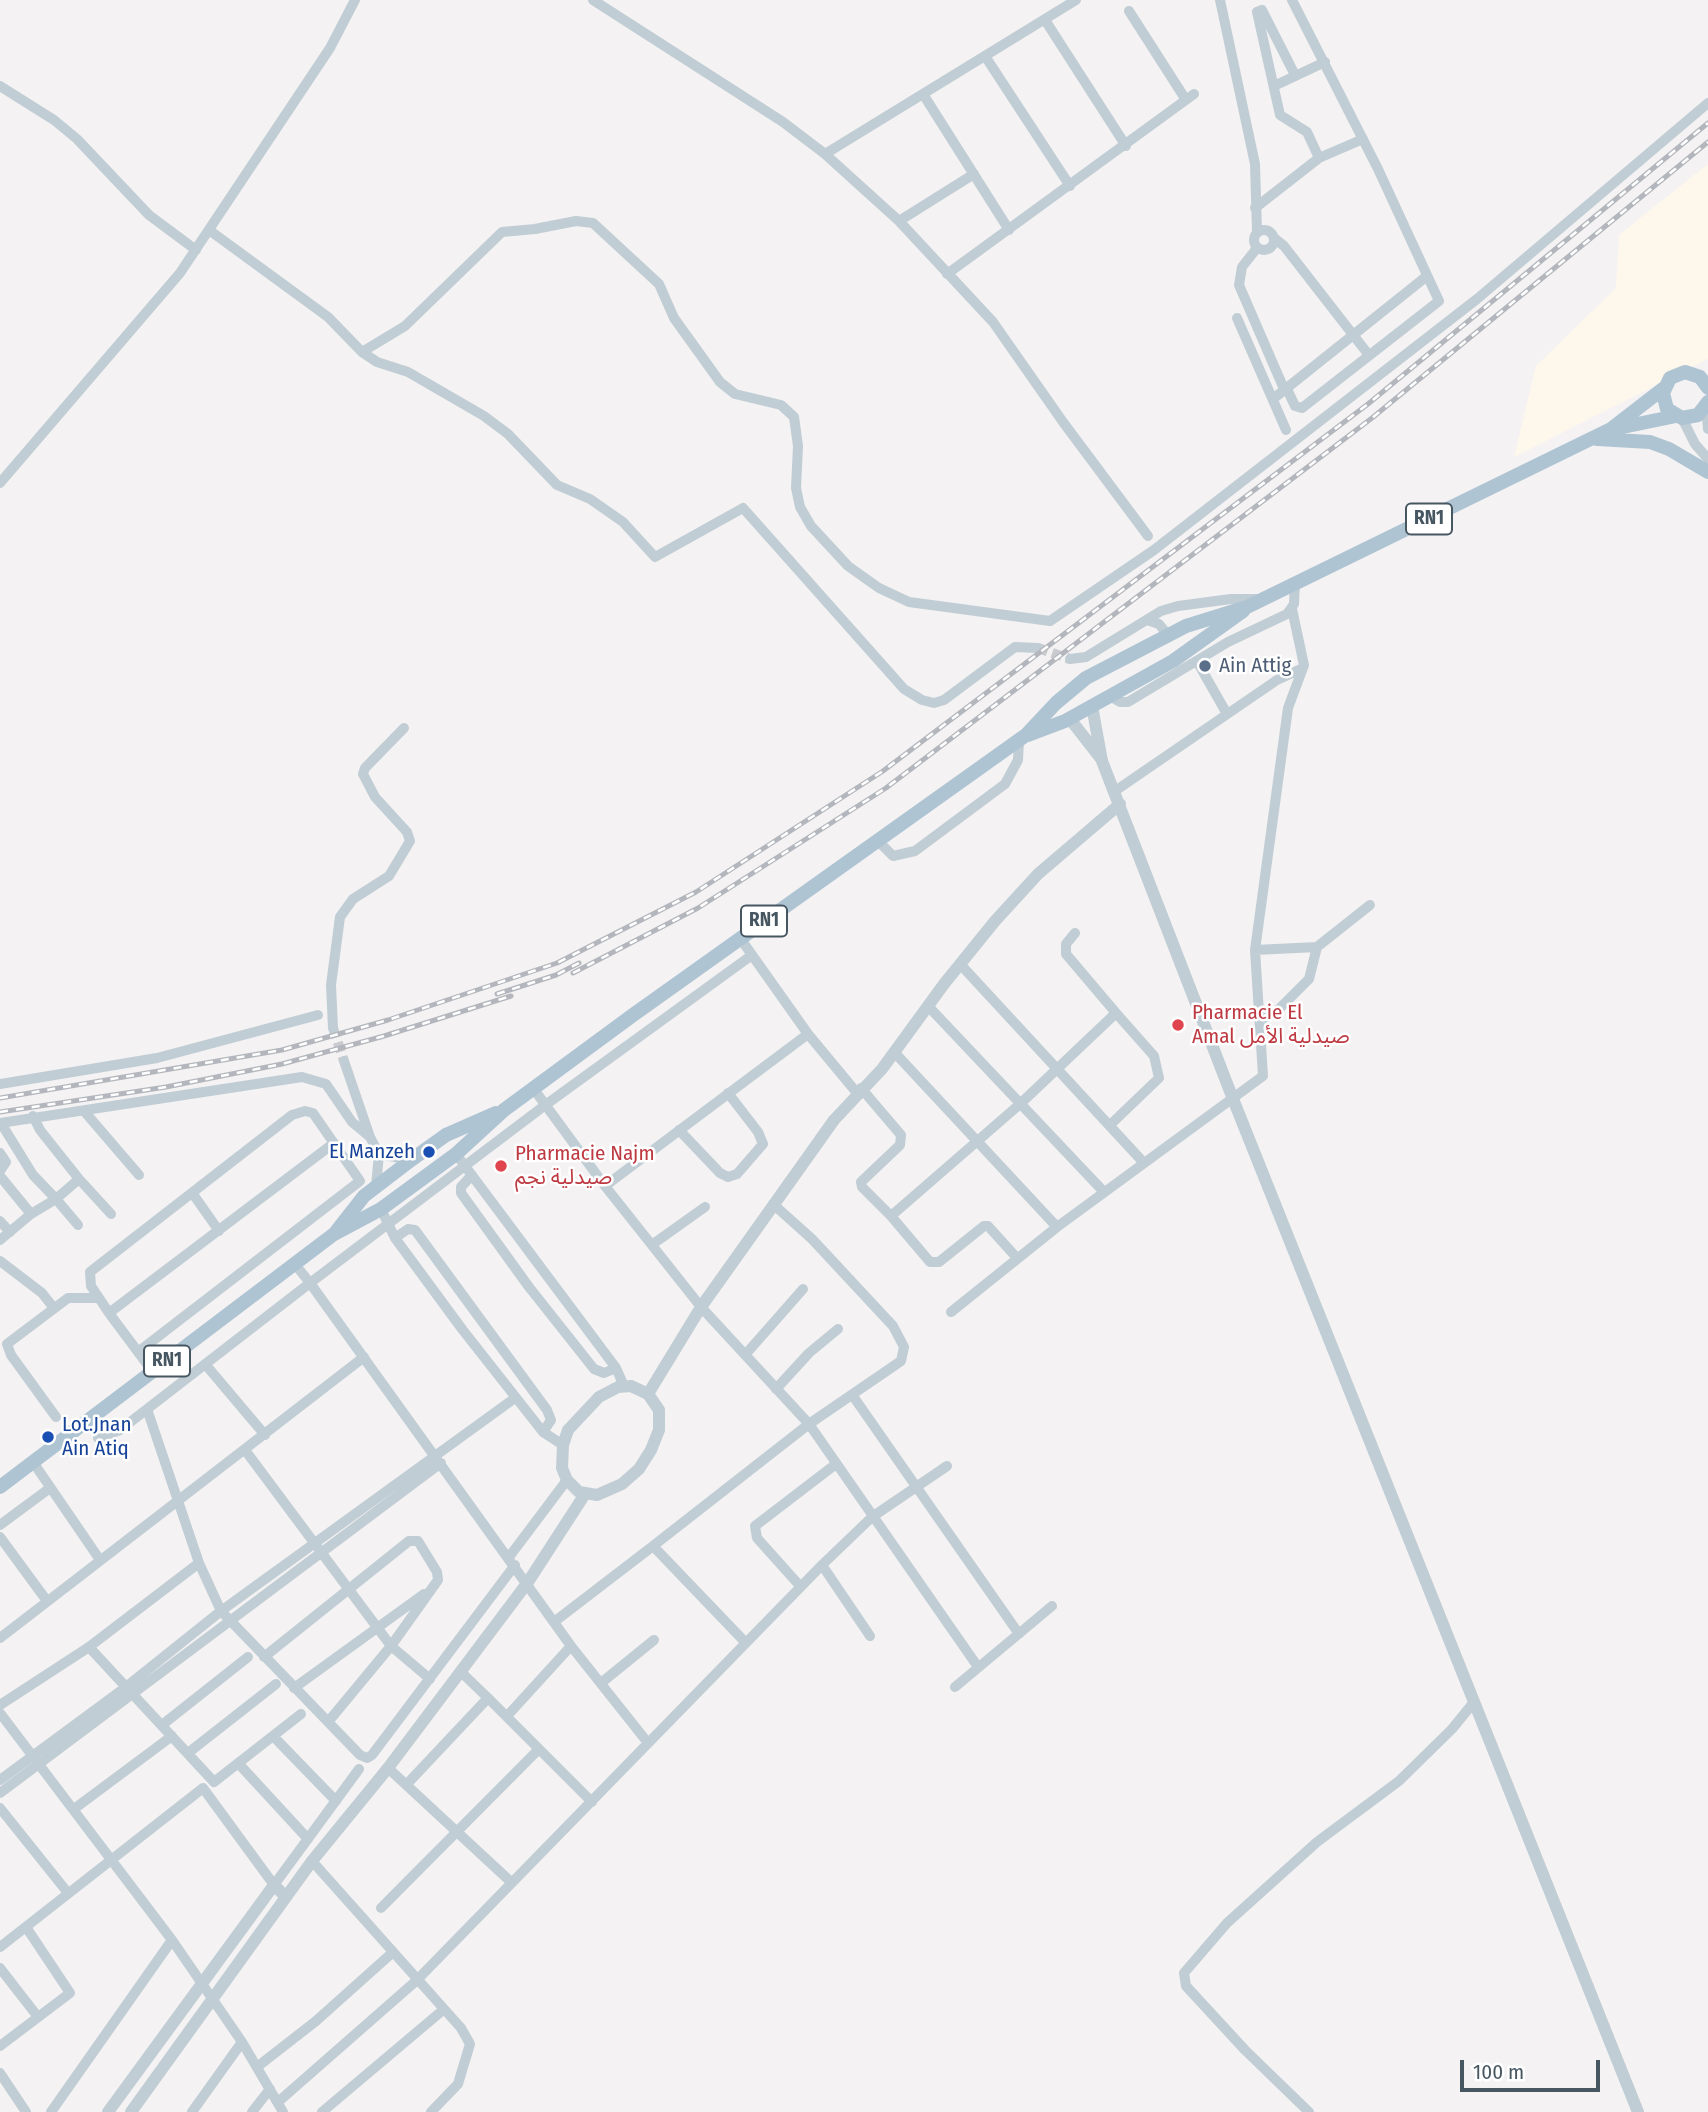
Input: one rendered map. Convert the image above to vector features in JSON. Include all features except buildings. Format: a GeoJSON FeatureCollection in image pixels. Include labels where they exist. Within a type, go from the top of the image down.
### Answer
{"type":"FeatureCollection","features":[{"type":"Feature","properties":{"kind":"main road"},"geometry":{"type":"LineString","coordinates":[[1707,405],[1693,417],[1679,417],[1665,404],[1664,388],[1670,378],[1679,373],[1702,373],[1708,388]]}},
{"type":"Feature","properties":{"kind":"main road","name":"RN1"},"geometry":{"type":"LineString","coordinates":[[334,1234],[350,1211],[376,1186],[411,1160],[445,1136],[504,1110],[1022,738],[1076,684],[1173,631],[1205,618],[1247,607],[1611,429],[1664,388]]}},
{"type":"Feature","properties":{"kind":"main road","name":"RN1"},"geometry":{"type":"LineString","coordinates":[[1611,429],[1679,417]]}},
{"type":"Feature","properties":{"kind":"main road"},"geometry":{"type":"LineString","coordinates":[[1589,440],[1616,438],[1650,442],[1669,449],[1708,472]]}},
{"type":"Feature","properties":{"kind":"main road","name":"RN1"},"geometry":{"type":"LineString","coordinates":[[1022,738],[1070,719],[1111,696],[1194,657],[1247,607]]}},
{"type":"Feature","properties":{"kind":"main road"},"geometry":{"type":"LineString","coordinates":[[1173,631],[1192,638],[1194,657]]}},
{"type":"Feature","properties":{"kind":"main road"},"geometry":{"type":"LineString","coordinates":[[1076,684],[1073,694],[1075,701],[1090,708]]}},
{"type":"Feature","properties":{"kind":"main road","name":"RN1"},"geometry":{"type":"LineString","coordinates":[[0,1487],[334,1234],[465,1165],[504,1110]]}},
{"type":"Feature","properties":{"kind":"main road"},"geometry":{"type":"LineString","coordinates":[[445,1136],[454,1143],[465,1165]]}},
{"type":"Feature","properties":{"kind":"main road"},"geometry":{"type":"LineString","coordinates":[[376,1186],[374,1200],[381,1209]]}},
{"type":"Feature","properties":{"kind":"street"},"geometry":{"type":"LineString","coordinates":[[0,483],[54,424],[196,250],[330,48],[355,0]]}},
{"type":"Feature","properties":{"kind":"street"},"geometry":{"type":"LineString","coordinates":[[593,0],[783,122],[825,154],[899,221],[1004,337],[1148,536]]}},
{"type":"Feature","properties":{"kind":"street"},"geometry":{"type":"LineString","coordinates":[[825,154],[1076,0]]}},
{"type":"Feature","properties":{"kind":"street"},"geometry":{"type":"LineString","coordinates":[[1220,0],[1255,164],[1257,232],[1253,242],[1257,248],[1264,250],[1270,248],[1274,238]]}},
{"type":"Feature","properties":{"kind":"street"},"geometry":{"type":"LineString","coordinates":[[1257,248],[1242,267],[1239,285],[1295,406],[1302,408],[1439,301],[1363,139],[1292,0]]}},
{"type":"Feature","properties":{"kind":"street"},"geometry":{"type":"LineString","coordinates":[[1295,75],[1262,10],[1257,12],[1280,115],[1307,132],[1319,158]]}},
{"type":"Feature","properties":{"kind":"street"},"geometry":{"type":"LineString","coordinates":[[947,274],[1190,97],[1129,11]]}},
{"type":"Feature","properties":{"kind":"street"},"geometry":{"type":"LineString","coordinates":[[1045,20],[1126,146]]}},
{"type":"Feature","properties":{"kind":"street"},"geometry":{"type":"LineString","coordinates":[[985,56],[1070,186]]}},
{"type":"Feature","properties":{"kind":"street"},"geometry":{"type":"LineString","coordinates":[[1274,86],[1325,62]]}},
{"type":"Feature","properties":{"kind":"street"},"geometry":{"type":"LineString","coordinates":[[0,86],[54,120],[77,139],[149,215],[196,250]]}},
{"type":"Feature","properties":{"kind":"street"},"geometry":{"type":"LineString","coordinates":[[923,94],[1009,230]]}},
{"type":"Feature","properties":{"kind":"street"},"geometry":{"type":"LineString","coordinates":[[362,352],[405,326],[502,232],[576,221],[593,223],[659,284],[674,318],[720,382],[735,394],[781,405],[794,417],[798,446],[796,488],[800,507],[811,526],[848,566],[878,588],[909,602],[1050,621],[1154,550],[1477,299],[1708,103]]}},
{"type":"Feature","properties":{"kind":"street"},"geometry":{"type":"LineString","coordinates":[[1255,208],[1319,158],[1363,139]]}},
{"type":"Feature","properties":{"kind":"street"},"geometry":{"type":"LineString","coordinates":[[899,221],[974,174]]}},
{"type":"Feature","properties":{"kind":"street"},"geometry":{"type":"LineString","coordinates":[[209,230],[328,317],[362,352],[377,362],[408,372],[484,416],[508,434],[557,485],[590,499],[623,522],[655,557],[743,508],[899,683],[922,700],[934,703],[944,700],[1015,647],[1038,648]]}},
{"type":"Feature","properties":{"kind":"street"},"geometry":{"type":"LineString","coordinates":[[1257,232],[1267,230],[1284,246],[1368,354]]}},
{"type":"Feature","properties":{"kind":"street"},"geometry":{"type":"LineString","coordinates":[[1273,399],[1427,276]]}},
{"type":"Feature","properties":{"kind":"street"},"geometry":{"type":"LineString","coordinates":[[1237,318],[1286,430]]}},
{"type":"Feature","properties":{"kind":"street"},"geometry":{"type":"LineString","coordinates":[[1707,405],[1708,429]]}},
{"type":"Feature","properties":{"kind":"street"},"geometry":{"type":"LineString","coordinates":[[1679,417],[1695,444],[1708,459]]}},
{"type":"Feature","properties":{"kind":"street"},"geometry":{"type":"LineString","coordinates":[[951,1312],[1104,1192],[1263,1076],[1255,950],[1288,708],[1303,668],[1304,652],[1292,609],[1295,583]]}},
{"type":"Feature","properties":{"kind":"street"},"geometry":{"type":"LineString","coordinates":[[1070,659],[1086,657],[1147,620],[1178,606],[1231,598],[1263,599]]}},
{"type":"Feature","properties":{"kind":"street"},"geometry":{"type":"LineString","coordinates":[[1227,714],[1194,657],[1292,609]]}},
{"type":"Feature","properties":{"kind":"street"},"geometry":{"type":"LineString","coordinates":[[1147,620],[1173,631]]}},
{"type":"Feature","properties":{"kind":"street"},"geometry":{"type":"LineString","coordinates":[[1115,791],[1277,680],[1303,668]]}},
{"type":"Feature","properties":{"kind":"street"},"geometry":{"type":"LineString","coordinates":[[1090,708],[1102,761],[1233,1099],[1638,2112]]}},
{"type":"Feature","properties":{"kind":"street"},"geometry":{"type":"LineString","coordinates":[[1070,719],[1102,761]]}},
{"type":"Feature","properties":{"kind":"street"},"geometry":{"type":"LineString","coordinates":[[333,1028],[331,985],[340,918],[354,899],[389,876],[410,841],[407,832],[375,797],[363,774],[365,768],[404,728]]}},
{"type":"Feature","properties":{"kind":"street"},"geometry":{"type":"LineString","coordinates":[[878,841],[893,856],[915,851],[1005,784],[1018,760],[1022,738]]}},
{"type":"Feature","properties":{"kind":"street"},"geometry":{"type":"LineString","coordinates":[[648,1394],[701,1307],[773,1204],[859,1091],[878,1075],[895,1054],[960,964],[1038,874],[1120,804]]}},
{"type":"Feature","properties":{"kind":"street"},"geometry":{"type":"LineString","coordinates":[[1255,950],[1317,947],[1370,905]]}},
{"type":"Feature","properties":{"kind":"street"},"geometry":{"type":"LineString","coordinates":[[1075,933],[1066,944],[1066,954],[1154,1056],[1159,1078],[1110,1125]]}},
{"type":"Feature","properties":{"kind":"street"},"geometry":{"type":"LineString","coordinates":[[740,938],[808,1034],[901,1135],[900,1145],[862,1182],[862,1187],[930,1262],[939,1262],[984,1226],[992,1229],[1017,1258]]}},
{"type":"Feature","properties":{"kind":"street"},"geometry":{"type":"LineString","coordinates":[[1260,1020],[1275,1013],[1309,979],[1317,947]]}},
{"type":"Feature","properties":{"kind":"street"},"geometry":{"type":"LineString","coordinates":[[98,1438],[120,1430],[465,1165],[752,955]]}},
{"type":"Feature","properties":{"kind":"street"},"geometry":{"type":"LineString","coordinates":[[960,964],[1144,1163]]}},
{"type":"Feature","properties":{"kind":"street"},"geometry":{"type":"LineString","coordinates":[[928,1006],[1104,1192]]}},
{"type":"Feature","properties":{"kind":"street"},"geometry":{"type":"LineString","coordinates":[[891,1216],[979,1141],[1116,1013]]}},
{"type":"Feature","properties":{"kind":"street"},"geometry":{"type":"LineString","coordinates":[[0,1084],[157,1058],[318,1015]]}},
{"type":"Feature","properties":{"kind":"street"},"geometry":{"type":"LineString","coordinates":[[605,1186],[808,1034]]}},
{"type":"Feature","properties":{"kind":"street"},"geometry":{"type":"LineString","coordinates":[[895,1054],[1058,1227]]}},
{"type":"Feature","properties":{"kind":"street"},"geometry":{"type":"LineString","coordinates":[[344,1061],[370,1137],[379,1154],[376,1186]]}},
{"type":"Feature","properties":{"kind":"street"},"geometry":{"type":"LineString","coordinates":[[78,1225],[33,1175],[1,1123],[302,1077],[326,1084],[352,1122],[370,1137]]}},
{"type":"Feature","properties":{"kind":"street"},"geometry":{"type":"LineString","coordinates":[[533,1088],[605,1186],[701,1307],[809,1424],[978,1667]]}},
{"type":"Feature","properties":{"kind":"street"},"geometry":{"type":"LineString","coordinates":[[679,1130],[720,1173],[728,1177],[737,1174],[762,1144],[758,1132],[728,1093]]}},
{"type":"Feature","properties":{"kind":"street"},"geometry":{"type":"LineString","coordinates":[[84,1111],[139,1175]]}},
{"type":"Feature","properties":{"kind":"street"},"geometry":{"type":"LineString","coordinates":[[138,1352],[360,1181],[313,1113],[296,1113],[92,1269],[89,1282],[109,1313],[138,1352],[153,1372]]}},
{"type":"Feature","properties":{"kind":"street"},"geometry":{"type":"LineString","coordinates":[[33,1116],[40,1130],[79,1179],[111,1213]]}},
{"type":"Feature","properties":{"kind":"street"},"geometry":{"type":"LineString","coordinates":[[109,1313],[334,1143]]}},
{"type":"Feature","properties":{"kind":"street"},"geometry":{"type":"LineString","coordinates":[[0,1153],[6,1162],[0,1174],[31,1214]]}},
{"type":"Feature","properties":{"kind":"street"},"geometry":{"type":"LineString","coordinates":[[379,1154],[411,1160]]}},
{"type":"Feature","properties":{"kind":"street"},"geometry":{"type":"LineString","coordinates":[[465,1165],[616,1368],[624,1386]]}},
{"type":"Feature","properties":{"kind":"street"},"geometry":{"type":"LineString","coordinates":[[465,1165],[461,1187],[463,1196],[529,1287],[594,1368],[604,1373],[616,1368]]}},
{"type":"Feature","properties":{"kind":"street"},"geometry":{"type":"LineString","coordinates":[[0,1240],[79,1179]]}},
{"type":"Feature","properties":{"kind":"street"},"geometry":{"type":"LineString","coordinates":[[192,1194],[219,1231]]}},
{"type":"Feature","properties":{"kind":"street"},"geometry":{"type":"LineString","coordinates":[[554,1622],[809,1424],[901,1361],[904,1347],[901,1337],[812,1239],[773,1204]]}},
{"type":"Feature","properties":{"kind":"street"},"geometry":{"type":"LineString","coordinates":[[653,1244],[705,1208]]}},
{"type":"Feature","properties":{"kind":"street"},"geometry":{"type":"LineString","coordinates":[[381,1209],[396,1238],[462,1329],[543,1432],[563,1445]]}},
{"type":"Feature","properties":{"kind":"street"},"geometry":{"type":"LineString","coordinates":[[0,1221],[10,1232]]}},
{"type":"Feature","properties":{"kind":"street"},"geometry":{"type":"LineString","coordinates":[[396,1238],[408,1229],[415,1230],[550,1416],[550,1424],[543,1432]]}},
{"type":"Feature","properties":{"kind":"street"},"geometry":{"type":"LineString","coordinates":[[0,1261],[42,1293],[53,1307]]}},
{"type":"Feature","properties":{"kind":"street"},"geometry":{"type":"LineString","coordinates":[[295,1263],[528,1582],[554,1622],[648,1743]]}},
{"type":"Feature","properties":{"kind":"street"},"geometry":{"type":"LineString","coordinates":[[529,1287],[545,1275]]}},
{"type":"Feature","properties":{"kind":"street"},"geometry":{"type":"LineString","coordinates":[[746,1355],[803,1289]]}},
{"type":"Feature","properties":{"kind":"street"},"geometry":{"type":"LineString","coordinates":[[57,1418],[7,1347],[9,1341],[68,1297],[91,1300],[99,1298]]}},
{"type":"Feature","properties":{"kind":"street"},"geometry":{"type":"LineString","coordinates":[[462,1329],[477,1317]]}},
{"type":"Feature","properties":{"kind":"street"},"geometry":{"type":"LineString","coordinates":[[776,1389],[809,1353],[838,1329]]}},
{"type":"Feature","properties":{"kind":"street"},"geometry":{"type":"LineString","coordinates":[[0,1638],[178,1503],[363,1357]]}},
{"type":"Feature","properties":{"kind":"street"},"geometry":{"type":"LineString","coordinates":[[205,1364],[265,1435]]}},
{"type":"Feature","properties":{"kind":"street"},"geometry":{"type":"LineString","coordinates":[[637,1387],[648,1394],[656,1404],[660,1417],[659,1430],[645,1460],[622,1484],[604,1493],[585,1494],[567,1480],[562,1468],[563,1445],[568,1430],[587,1407],[611,1389],[637,1387]]}},
{"type":"Feature","properties":{"kind":"street"},"geometry":{"type":"LineString","coordinates":[[853,1396],[1018,1634]]}},
{"type":"Feature","properties":{"kind":"street"},"geometry":{"type":"LineString","coordinates":[[0,1793],[36,1760],[322,1551],[516,1398]]}},
{"type":"Feature","properties":{"kind":"street"},"geometry":{"type":"LineString","coordinates":[[147,1409],[199,1563],[221,1611],[360,1755],[367,1758],[430,1679],[567,1480]]}},
{"type":"Feature","properties":{"kind":"street"},"geometry":{"type":"LineString","coordinates":[[245,1450],[391,1646],[430,1679]]}},
{"type":"Feature","properties":{"kind":"street"},"geometry":{"type":"LineString","coordinates":[[130,1691],[221,1611],[315,1542],[438,1459]]}},
{"type":"Feature","properties":{"kind":"street"},"geometry":{"type":"LineString","coordinates":[[33,1462],[100,1560]]}},
{"type":"Feature","properties":{"kind":"street"},"geometry":{"type":"LineString","coordinates":[[800,1586],[757,1538],[755,1525],[836,1464]]}},
{"type":"Feature","properties":{"kind":"street"},"geometry":{"type":"LineString","coordinates":[[278,2102],[416,1981],[822,1564],[872,1517],[947,1466]]}},
{"type":"Feature","properties":{"kind":"street"},"geometry":{"type":"LineString","coordinates":[[0,1525],[50,1488]]}},
{"type":"Feature","properties":{"kind":"street"},"geometry":{"type":"LineString","coordinates":[[131,2112],[312,1861],[388,1768],[528,1582],[585,1494]]}},
{"type":"Feature","properties":{"kind":"street"},"geometry":{"type":"LineString","coordinates":[[0,1537],[47,1601]]}},
{"type":"Feature","properties":{"kind":"street"},"geometry":{"type":"LineString","coordinates":[[264,1657],[409,1541],[418,1541],[437,1572],[438,1580],[391,1646],[328,1722]]}},
{"type":"Feature","properties":{"kind":"street"},"geometry":{"type":"LineString","coordinates":[[653,1546],[745,1642]]}},
{"type":"Feature","properties":{"kind":"street"},"geometry":{"type":"LineString","coordinates":[[0,1705],[89,1647],[199,1563]]}},
{"type":"Feature","properties":{"kind":"street"},"geometry":{"type":"LineString","coordinates":[[822,1564],[870,1636]]}},
{"type":"Feature","properties":{"kind":"street"},"geometry":{"type":"LineString","coordinates":[[294,1688],[376,1626],[431,1589]]}},
{"type":"Feature","properties":{"kind":"street"},"geometry":{"type":"LineString","coordinates":[[955,1687],[1052,1606]]}},
{"type":"Feature","properties":{"kind":"street"},"geometry":{"type":"LineString","coordinates":[[601,1683],[654,1640]]}},
{"type":"Feature","properties":{"kind":"street"},"geometry":{"type":"LineString","coordinates":[[508,1715],[572,1646]]}},
{"type":"Feature","properties":{"kind":"street"},"geometry":{"type":"LineString","coordinates":[[89,1647],[214,1782],[301,1714]]}},
{"type":"Feature","properties":{"kind":"street"},"geometry":{"type":"LineString","coordinates":[[162,1725],[248,1657]]}},
{"type":"Feature","properties":{"kind":"street"},"geometry":{"type":"LineString","coordinates":[[461,1672],[508,1715],[592,1802]]}},
{"type":"Feature","properties":{"kind":"street"},"geometry":{"type":"LineString","coordinates":[[188,1753],[276,1684]]}},
{"type":"Feature","properties":{"kind":"street"},"geometry":{"type":"LineString","coordinates":[[407,1784],[488,1698]]}},
{"type":"Feature","properties":{"kind":"street"},"geometry":{"type":"LineString","coordinates":[[1309,2112],[1245,2050],[1186,1986],[1184,1973],[1227,1923],[1317,1842],[1421,1762],[1474,1702]]}},
{"type":"Feature","properties":{"kind":"street"},"geometry":{"type":"LineString","coordinates":[[0,1713],[172,1940],[242,2042],[283,2112]]}},
{"type":"Feature","properties":{"kind":"street"},"geometry":{"type":"LineString","coordinates":[[74,1809],[172,1736]]}},
{"type":"Feature","properties":{"kind":"street"},"geometry":{"type":"LineString","coordinates":[[273,1736],[336,1801]]}},
{"type":"Feature","properties":{"kind":"street"},"geometry":{"type":"LineString","coordinates":[[381,1908],[540,1749]]}},
{"type":"Feature","properties":{"kind":"street"},"geometry":{"type":"LineString","coordinates":[[0,1780],[36,1760]]}},
{"type":"Feature","properties":{"kind":"street"},"geometry":{"type":"LineString","coordinates":[[239,1763],[308,1839]]}},
{"type":"Feature","properties":{"kind":"street"},"geometry":{"type":"LineString","coordinates":[[388,1768],[510,1882]]}},
{"type":"Feature","properties":{"kind":"street"},"geometry":{"type":"LineString","coordinates":[[108,2112],[359,1769]]}},
{"type":"Feature","properties":{"kind":"street"},"geometry":{"type":"LineString","coordinates":[[1,1942],[26,1927],[203,1788],[274,1885],[286,1897]]}},
{"type":"Feature","properties":{"kind":"street"},"geometry":{"type":"LineString","coordinates":[[0,1808],[68,1893]]}},
{"type":"Feature","properties":{"kind":"street"},"geometry":{"type":"LineString","coordinates":[[312,1861],[470,2044],[458,2084],[430,2112]]}},
{"type":"Feature","properties":{"kind":"street"},"geometry":{"type":"LineString","coordinates":[[0,2046],[69,1991],[26,1927]]}},
{"type":"Feature","properties":{"kind":"street"},"geometry":{"type":"LineString","coordinates":[[51,2112],[172,1940]]}},
{"type":"Feature","properties":{"kind":"street"},"geometry":{"type":"LineString","coordinates":[[257,2067],[316,2021],[392,1953]]}},
{"type":"Feature","properties":{"kind":"street"},"geometry":{"type":"LineString","coordinates":[[0,1968],[38,2017]]}},
{"type":"Feature","properties":{"kind":"street"},"geometry":{"type":"LineString","coordinates":[[322,2112],[443,2010]]}},
{"type":"Feature","properties":{"kind":"street"},"geometry":{"type":"LineString","coordinates":[[192,2112],[242,2042]]}},
{"type":"Feature","properties":{"kind":"street"},"geometry":{"type":"LineString","coordinates":[[0,2073],[26,2112]]}},
{"type":"Feature","properties":{"kind":"street"},"geometry":{"type":"LineString","coordinates":[[252,2112],[270,2089]]}},
{"type":"Feature","properties":{"kind":"shaded area"},"geometry":{"type":"Polygon","coordinates":[[[1708,164],[1708,359],[1514,457],[1536,366],[1616,288],[1619,235],[1708,164]]]}},
{"type":"Feature","properties":{"kind":"tunnel"},"geometry":{"type":"LineString","coordinates":[[1038,648],[1070,659]]}},
{"type":"Feature","properties":{"kind":"tunnel"},"geometry":{"type":"LineString","coordinates":[[333,1028],[344,1061]]}},
{"type":"Feature","properties":{"kind":"railway"},"geometry":{"type":"LineString","coordinates":[[0,1098],[282,1050],[388,1020],[557,963],[696,892],[883,771],[1368,404],[1708,123]]}},
{"type":"Feature","properties":{"kind":"railway"},"geometry":{"type":"LineString","coordinates":[[573,973],[698,908],[886,788],[1372,418],[1708,142]]}},
{"type":"Feature","properties":{"kind":"railway"},"geometry":{"type":"LineString","coordinates":[[497,994],[556,975],[579,963]]}},
{"type":"Feature","properties":{"kind":"railway"},"geometry":{"type":"LineString","coordinates":[[0,1112],[166,1087],[282,1064],[384,1036],[511,996]]}},
{"type":"Feature","properties":{"kind":"place","name":"Ain Attig"},"geometry":{"type":"Point","coordinates":[1205,666]}},
{"type":"Feature","properties":{"kind":"place","name":"Pharmacie El Amal صيدلية الأمل"},"geometry":{"type":"Point","coordinates":[1178,1025]}},
{"type":"Feature","properties":{"kind":"place","name":"El Manzeh"},"geometry":{"type":"Point","coordinates":[429,1152]}},
{"type":"Feature","properties":{"kind":"place","name":"Pharmacie Najm صيدلية نجم"},"geometry":{"type":"Point","coordinates":[501,1166]}},
{"type":"Feature","properties":{"kind":"place","name":"Lot.Jnan Ain Atiq"},"geometry":{"type":"Point","coordinates":[48,1437]}}]}
